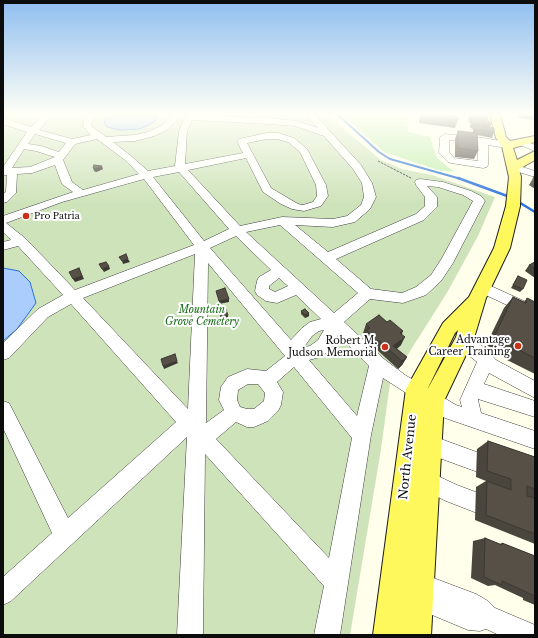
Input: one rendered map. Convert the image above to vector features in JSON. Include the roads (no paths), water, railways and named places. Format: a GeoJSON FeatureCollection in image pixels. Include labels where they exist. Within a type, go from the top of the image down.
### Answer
{"type":"FeatureCollection","features":[{"type":"Feature","properties":{"kind":"main road","name":"North Avenue"},"geometry":{"type":"LineString","coordinates":[[416,635],[430,445],[424,395],[463,341],[480,293],[502,248],[513,206],[516,180],[506,145]]}},
{"type":"Feature","properties":{"kind":"main road"},"geometry":{"type":"LineString","coordinates":[[513,167],[529,159],[535,154]]}},
{"type":"Feature","properties":{"kind":"main road","name":"North Avenue"},"geometry":{"type":"LineString","coordinates":[[388,635],[424,395],[449,328],[480,293]]}},
{"type":"Feature","properties":{"kind":"street"},"geometry":{"type":"LineString","coordinates":[[6,172],[32,170],[59,158],[70,145]]}},
{"type":"Feature","properties":{"kind":"street"},"geometry":{"type":"LineString","coordinates":[[109,145],[128,158],[146,175],[202,247],[297,355],[362,435]]}},
{"type":"Feature","properties":{"kind":"street"},"geometry":{"type":"LineString","coordinates":[[182,145],[180,167],[237,230],[378,364],[399,380],[450,412],[535,440]]}},
{"type":"Feature","properties":{"kind":"street"},"geometry":{"type":"LineString","coordinates":[[244,145],[267,190],[285,202],[304,208],[317,204],[323,196],[321,185],[304,151],[298,145]]}},
{"type":"Feature","properties":{"kind":"street"},"geometry":{"type":"LineString","coordinates":[[3,353],[43,313],[71,297],[202,247],[237,230],[282,221],[333,223],[351,219],[366,207],[370,197],[367,183],[357,167],[337,145]]}},
{"type":"Feature","properties":{"kind":"street"},"geometry":{"type":"LineString","coordinates":[[445,145],[444,153],[451,160],[483,165],[483,145]]}},
{"type":"Feature","properties":{"kind":"street"},"geometry":{"type":"LineString","coordinates":[[6,172],[22,146],[38,148],[59,158],[67,184],[81,194]]}},
{"type":"Feature","properties":{"kind":"street"},"geometry":{"type":"LineString","coordinates":[[3,220],[81,194],[146,175],[180,167],[248,155]]}},
{"type":"Feature","properties":{"kind":"street"},"geometry":{"type":"LineString","coordinates":[[513,167],[535,164]]}},
{"type":"Feature","properties":{"kind":"street"},"geometry":{"type":"LineString","coordinates":[[513,167],[535,174]]}},
{"type":"Feature","properties":{"kind":"street"},"geometry":{"type":"LineString","coordinates":[[6,172],[12,175],[11,193],[4,199],[22,213]]}},
{"type":"Feature","properties":{"kind":"street"},"geometry":{"type":"LineString","coordinates":[[282,221],[367,293],[377,296],[403,298],[421,291],[436,278],[448,260],[479,201],[477,198],[467,193],[439,184],[420,182],[420,185],[431,197],[431,207],[420,217],[327,258]]}},
{"type":"Feature","properties":{"kind":"street"},"geometry":{"type":"LineString","coordinates":[[3,226],[21,241],[71,297],[196,429],[337,583]]}},
{"type":"Feature","properties":{"kind":"street"},"geometry":{"type":"LineString","coordinates":[[3,246],[21,241]]}},
{"type":"Feature","properties":{"kind":"street"},"geometry":{"type":"LineString","coordinates":[[190,635],[202,247]]}},
{"type":"Feature","properties":{"kind":"street"},"geometry":{"type":"LineString","coordinates":[[279,271],[264,281],[262,291],[266,295],[277,298],[297,288]]}},
{"type":"Feature","properties":{"kind":"street"},"geometry":{"type":"LineString","coordinates":[[297,355],[295,346],[307,332],[315,326],[334,322],[367,293]]}},
{"type":"Feature","properties":{"kind":"street"},"geometry":{"type":"LineString","coordinates":[[480,293],[535,312]]}},
{"type":"Feature","properties":{"kind":"street"},"geometry":{"type":"LineString","coordinates":[[253,305],[266,295]]}},
{"type":"Feature","properties":{"kind":"street"},"geometry":{"type":"LineString","coordinates":[[267,381],[297,355],[314,352],[324,345],[329,338],[334,322]]}},
{"type":"Feature","properties":{"kind":"street"},"geometry":{"type":"LineString","coordinates":[[463,341],[480,354],[490,366],[535,390]]}},
{"type":"Feature","properties":{"kind":"street"},"geometry":{"type":"LineString","coordinates":[[327,635],[362,435],[378,364]]}},
{"type":"Feature","properties":{"kind":"street"},"geometry":{"type":"LineString","coordinates":[[473,419],[469,400],[482,367],[490,366]]}},
{"type":"Feature","properties":{"kind":"street"},"geometry":{"type":"LineString","coordinates":[[247,376],[261,378],[267,381],[274,392],[272,405],[268,411],[262,415],[247,418],[234,412],[230,407],[228,394],[234,382],[247,376]]}},
{"type":"Feature","properties":{"kind":"street"},"geometry":{"type":"LineString","coordinates":[[473,389],[535,409]]}},
{"type":"Feature","properties":{"kind":"street"},"geometry":{"type":"LineString","coordinates":[[3,409],[65,535]]}},
{"type":"Feature","properties":{"kind":"street"},"geometry":{"type":"LineString","coordinates":[[3,592],[65,535],[196,429],[234,412]]}},
{"type":"Feature","properties":{"kind":"street"},"geometry":{"type":"LineString","coordinates":[[430,445],[513,474]]}},
{"type":"Feature","properties":{"kind":"street"},"geometry":{"type":"LineString","coordinates":[[428,481],[453,494],[512,516]]}},
{"type":"Feature","properties":{"kind":"street"},"geometry":{"type":"LineString","coordinates":[[420,590],[434,603],[468,618],[480,619],[486,617],[528,635]]}},
{"type":"Feature","properties":{"kind":"water"},"geometry":{"type":"Polygon","coordinates":[[[3,268],[19,271],[30,282],[36,303],[17,329],[3,341],[3,268]]]}},
{"type":"Feature","properties":{"kind":"waterway"},"geometry":{"type":"LineString","coordinates":[[371,145],[390,159],[460,179]]}},
{"type":"Feature","properties":{"kind":"waterway"},"geometry":{"type":"LineString","coordinates":[[460,179],[510,197]]}},
{"type":"Feature","properties":{"kind":"waterway"},"geometry":{"type":"LineString","coordinates":[[517,201],[535,212]]}},
{"type":"Feature","properties":{"kind":"place","name":"Pro Patria"},"geometry":{"type":"Point","coordinates":[26,216]}},
{"type":"Feature","properties":{"kind":"place","name":"Advantage Career Training"},"geometry":{"type":"Point","coordinates":[518,346]}},
{"type":"Feature","properties":{"kind":"place","name":"Robert M. Judson Memorial"},"geometry":{"type":"Point","coordinates":[385,347]}},
{"type":"Feature","properties":{"kind":"park label","name":"Mountain Grove Cemetery"},"geometry":{"type":"Point","coordinates":[202,316]}}]}
